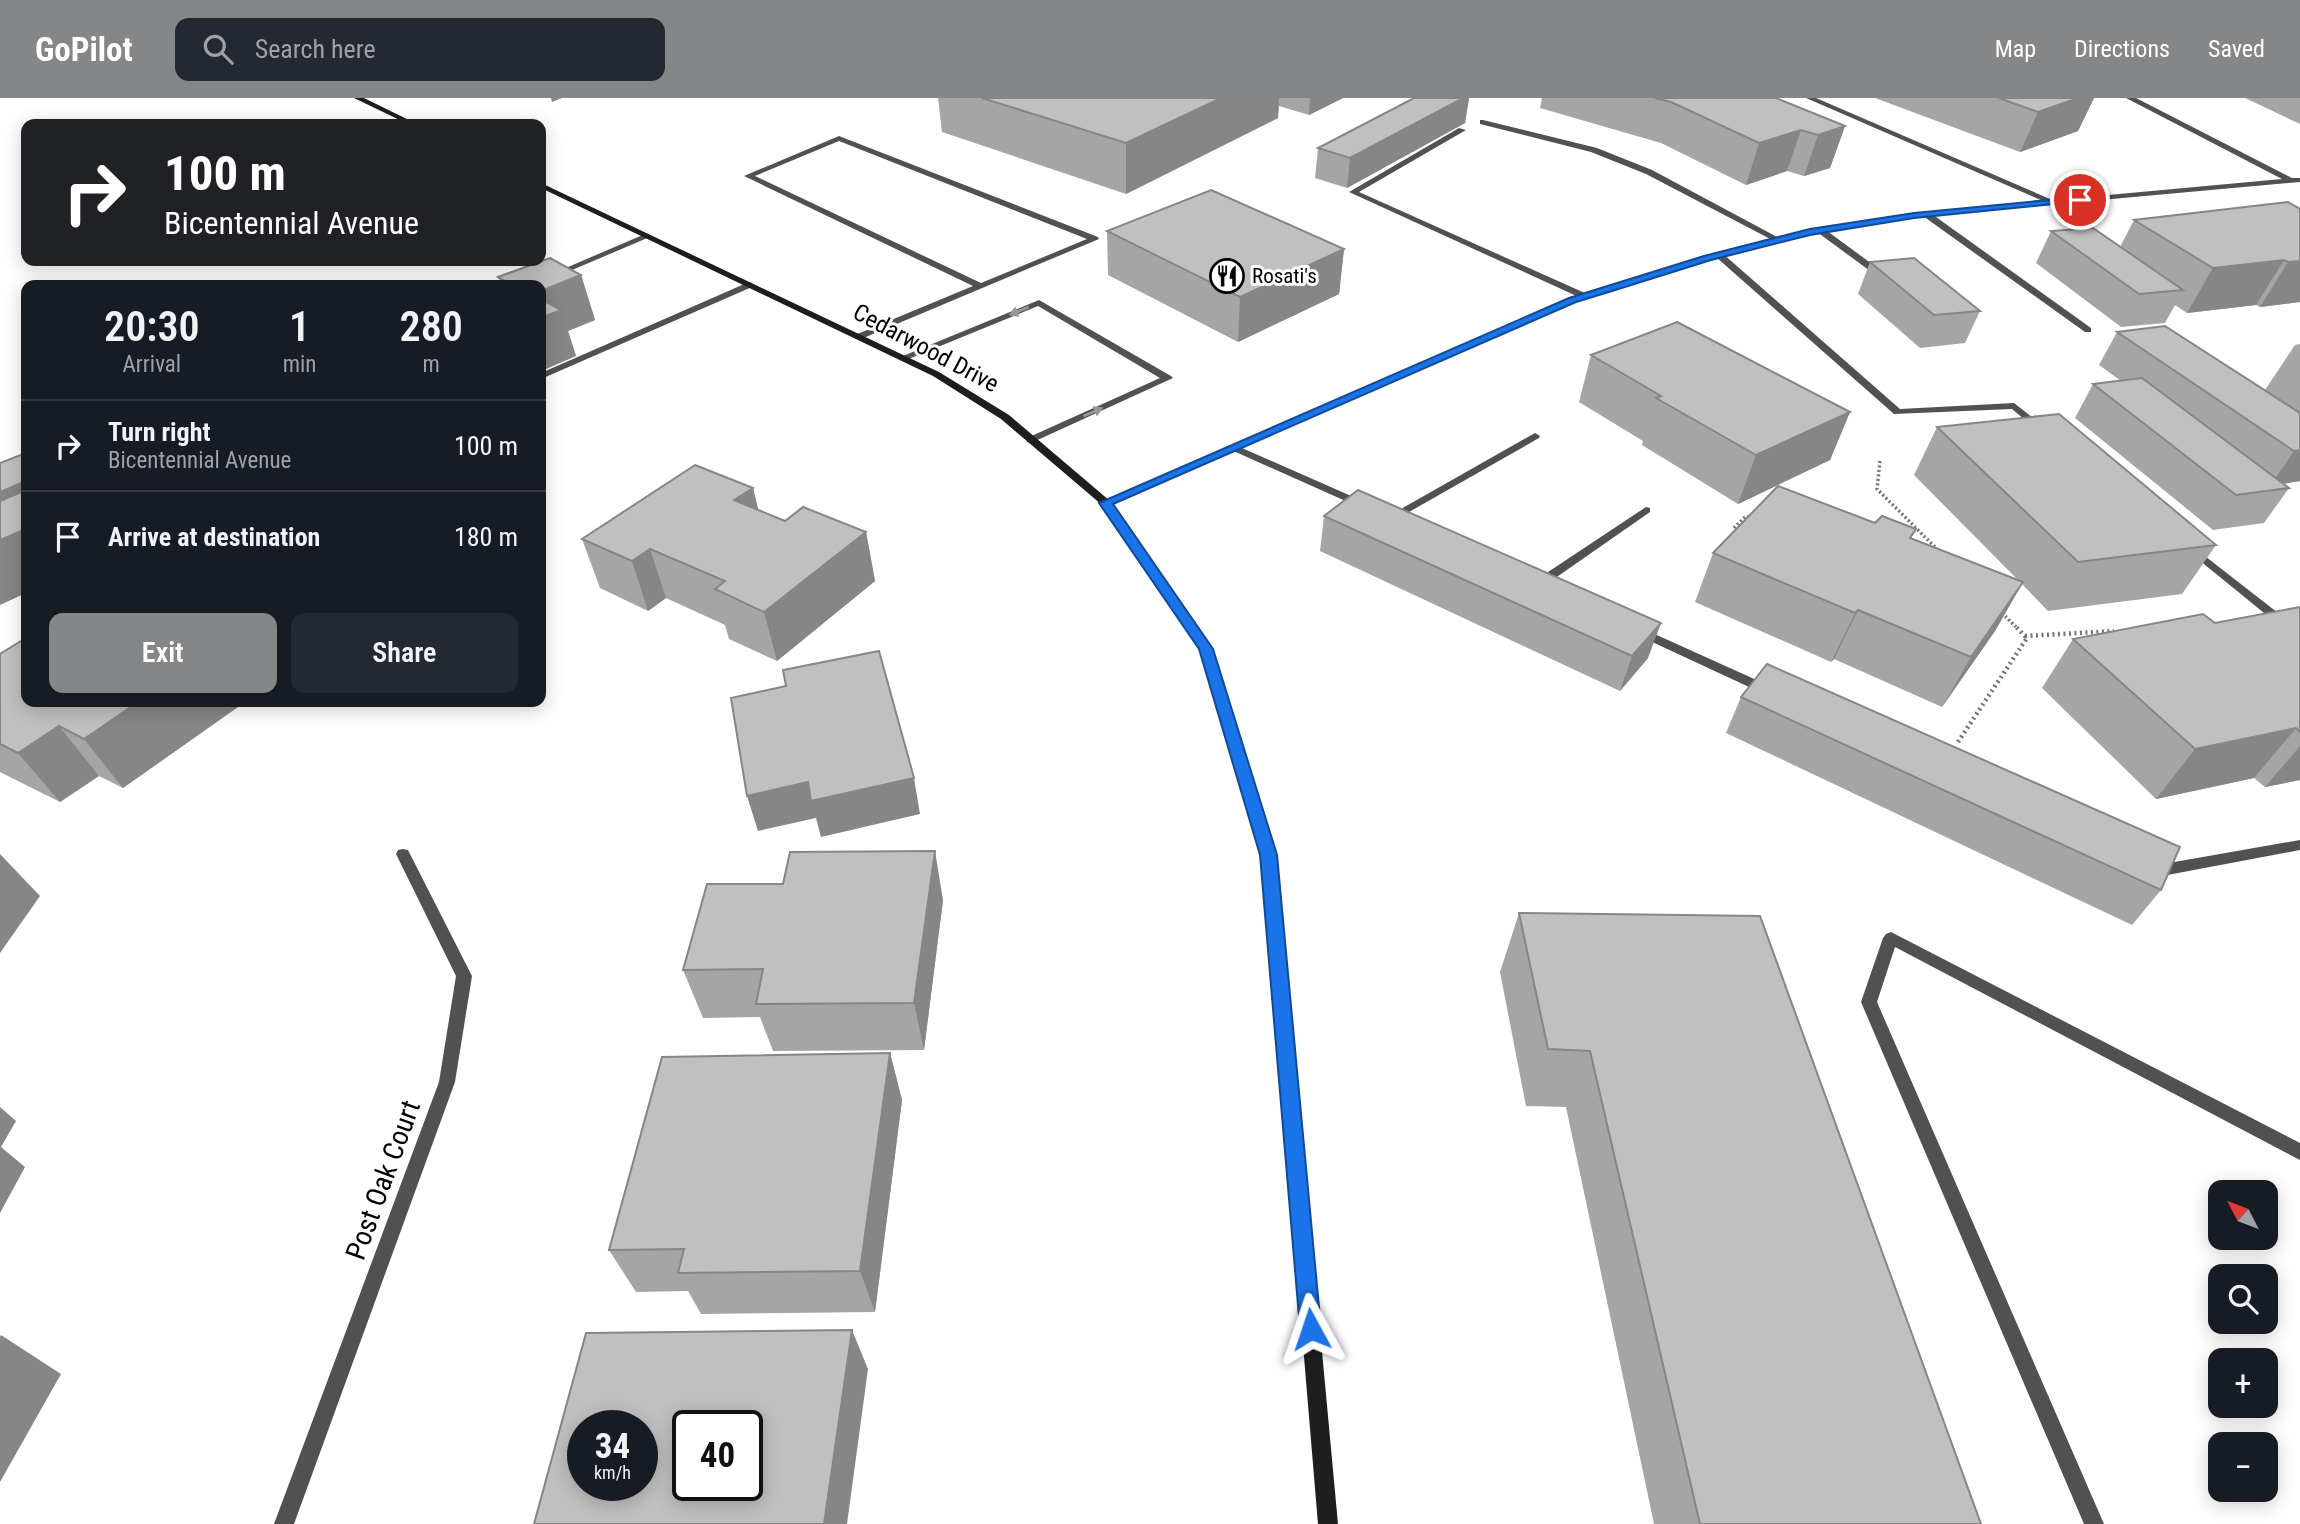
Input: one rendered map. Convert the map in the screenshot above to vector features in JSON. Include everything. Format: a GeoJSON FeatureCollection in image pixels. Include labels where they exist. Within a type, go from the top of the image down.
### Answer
{"type":"FeatureCollection","features":[{"type":"Feature","properties":{"kind":"street"},"geometry":{"type":"LineString","coordinates":[[358,98],[402,119]]}},
{"type":"Feature","properties":{"kind":"street"},"geometry":{"type":"LineString","coordinates":[[1810,98],[2053,202]]}},
{"type":"Feature","properties":{"kind":"street"},"geometry":{"type":"LineString","coordinates":[[2130,98],[2297,182]]}},
{"type":"Feature","properties":{"kind":"street"},"geometry":{"type":"LineString","coordinates":[[1483,122],[1594,150],[1649,172],[1779,240]]}},
{"type":"Feature","properties":{"kind":"street"},"geometry":{"type":"LineString","coordinates":[[1462,130],[1353,192],[1584,296]]}},
{"type":"Feature","properties":{"kind":"street"},"geometry":{"type":"LineString","coordinates":[[858,337],[1095,239],[839,138],[748,176],[980,286]]}},
{"type":"Feature","properties":{"kind":"street"},"geometry":{"type":"LineString","coordinates":[[1106,503],[1584,296],[1719,256],[1821,230],[1926,214],[2297,182]]}},
{"type":"Feature","properties":{"kind":"street","name":"Cedarwood Drive"},"geometry":{"type":"LineString","coordinates":[[546,188],[936,374],[1005,417],[1106,503],[1206,649],[1269,855],[1328,1524]]}},
{"type":"Feature","properties":{"kind":"street"},"geometry":{"type":"LineString","coordinates":[[1926,214],[2088,330]]}},
{"type":"Feature","properties":{"kind":"street"},"geometry":{"type":"LineString","coordinates":[[1821,230],[1898,286]]}},
{"type":"Feature","properties":{"kind":"street"},"geometry":{"type":"LineString","coordinates":[[542,280],[648,236]]}},
{"type":"Feature","properties":{"kind":"street"},"geometry":{"type":"LineString","coordinates":[[1719,256],[1898,412],[2014,407],[2055,439]]}},
{"type":"Feature","properties":{"kind":"street"},"geometry":{"type":"LineString","coordinates":[[546,374],[749,285]]}},
{"type":"Feature","properties":{"kind":"street"},"geometry":{"type":"LineString","coordinates":[[903,358],[1039,303],[1168,378],[1031,440]]}},
{"type":"Feature","properties":{"kind":"street"},"geometry":{"type":"LineString","coordinates":[[1234,447],[1397,521],[1535,436]]}},
{"type":"Feature","properties":{"kind":"street"},"geometry":{"type":"LineString","coordinates":[[1537,585],[1646,510]]}},
{"type":"Feature","properties":{"kind":"street"},"geometry":{"type":"LineString","coordinates":[[2183,542],[2300,636]]}},
{"type":"Feature","properties":{"kind":"street"},"geometry":{"type":"LineString","coordinates":[[1625,625],[1775,693]]}},
{"type":"Feature","properties":{"kind":"street"},"geometry":{"type":"LineString","coordinates":[[2137,859],[2162,870],[2300,845]]}},
{"type":"Feature","properties":{"kind":"street","name":"Post Oak Court"},"geometry":{"type":"LineString","coordinates":[[284,1524],[447,1082],[464,976],[403,854]]}},
{"type":"Feature","properties":{"kind":"street"},"geometry":{"type":"LineString","coordinates":[[2094,1524],[1868,1002],[1891,938],[2300,1152]]}},
{"type":"Feature","properties":{"kind":"path"},"geometry":{"type":"LineString","coordinates":[[1880,461],[1877,489],[1943,554]]}},
{"type":"Feature","properties":{"kind":"path"},"geometry":{"type":"LineString","coordinates":[[1734,528],[1746,516],[1757,520]]}},
{"type":"Feature","properties":{"kind":"path"},"geometry":{"type":"LineString","coordinates":[[1922,549],[1933,545]]}},
{"type":"Feature","properties":{"kind":"path"},"geometry":{"type":"LineString","coordinates":[[1958,742],[2027,638],[2002,613],[1990,609]]}},
{"type":"Feature","properties":{"kind":"path"},"geometry":{"type":"LineString","coordinates":[[2025,636],[2123,631]]}},
{"type":"Feature","properties":{"kind":"building"},"geometry":{"type":"Polygon","coordinates":[[[982,98],[1221,98],[1126,143],[982,98]]]}},
{"type":"Feature","properties":{"kind":"building"},"geometry":{"type":"Polygon","coordinates":[[[1414,98],[1463,98],[1350,158],[1318,148],[1414,98]]]}},
{"type":"Feature","properties":{"kind":"building"},"geometry":{"type":"Polygon","coordinates":[[[1655,98],[1776,98],[1845,126],[1818,135],[1801,130],[1759,143],[1671,102],[1655,98]]]}},
{"type":"Feature","properties":{"kind":"building"},"geometry":{"type":"Polygon","coordinates":[[[1999,98],[2078,98],[2038,112],[1999,98]]]}},
{"type":"Feature","properties":{"kind":"building"},"geometry":{"type":"Polygon","coordinates":[[[1211,190],[1344,249],[1240,297],[1107,231],[1211,190]]]}},
{"type":"Feature","properties":{"kind":"building"},"geometry":{"type":"Polygon","coordinates":[[[2288,202],[2300,209],[2300,261],[2284,260],[2213,268],[2134,220],[2288,202]]]}},
{"type":"Feature","properties":{"kind":"building"},"geometry":{"type":"Polygon","coordinates":[[[2093,228],[2183,290],[2139,294],[2051,231],[2093,228]]]}},
{"type":"Feature","properties":{"kind":"building"},"geometry":{"type":"Polygon","coordinates":[[[550,258],[581,275],[546,289],[546,280],[503,280],[498,277],[528,266],[546,266],[546,259],[550,258]]]}},
{"type":"Feature","properties":{"kind":"building"},"geometry":{"type":"Polygon","coordinates":[[[1914,258],[1980,311],[1934,315],[1870,262],[1914,258]]]}},
{"type":"Feature","properties":{"kind":"building"},"geometry":{"type":"Polygon","coordinates":[[[546,302],[561,310],[546,316],[546,302]]]}},
{"type":"Feature","properties":{"kind":"building"},"geometry":{"type":"Polygon","coordinates":[[[1677,322],[1850,412],[1756,455],[1656,398],[1661,396],[1591,355],[1677,322]]]}},
{"type":"Feature","properties":{"kind":"building"},"geometry":{"type":"Polygon","coordinates":[[[2165,326],[2300,413],[2300,450],[2294,451],[2117,332],[2165,326]]]}},
{"type":"Feature","properties":{"kind":"building"},"geometry":{"type":"Polygon","coordinates":[[[2142,378],[2289,488],[2236,495],[2093,384],[2142,378]]]}},
{"type":"Feature","properties":{"kind":"building"},"geometry":{"type":"Polygon","coordinates":[[[2059,414],[2216,545],[2078,562],[1937,427],[2059,414]]]}},
{"type":"Feature","properties":{"kind":"building"},"geometry":{"type":"Polygon","coordinates":[[[21,455],[21,483],[0,492],[0,463],[21,455]]]}},
{"type":"Feature","properties":{"kind":"building"},"geometry":{"type":"Polygon","coordinates":[[[695,465],[753,488],[734,500],[785,521],[803,507],[866,532],[764,612],[715,589],[725,581],[650,549],[632,561],[582,539],[695,465]]]}},
{"type":"Feature","properties":{"kind":"building"},"geometry":{"type":"Polygon","coordinates":[[[1778,486],[1875,523],[1882,516],[1916,529],[1910,538],[2023,582],[1971,657],[1858,610],[1855,613],[1713,553],[1778,486]]]}},
{"type":"Feature","properties":{"kind":"building"},"geometry":{"type":"Polygon","coordinates":[[[1358,490],[1661,623],[1632,656],[1324,516],[1358,490]]]}},
{"type":"Feature","properties":{"kind":"building"},"geometry":{"type":"Polygon","coordinates":[[[21,492],[21,531],[0,540],[0,501],[21,492]]]}},
{"type":"Feature","properties":{"kind":"building"},"geometry":{"type":"Polygon","coordinates":[[[2300,607],[2300,732],[2296,728],[2195,749],[2073,639],[2203,614],[2215,623],[2300,607]]]}},
{"type":"Feature","properties":{"kind":"building"},"geometry":{"type":"Polygon","coordinates":[[[21,641],[21,707],[131,707],[84,739],[59,726],[18,753],[0,744],[0,654],[21,641]]]}},
{"type":"Feature","properties":{"kind":"building"},"geometry":{"type":"Polygon","coordinates":[[[879,651],[914,778],[811,801],[808,782],[747,796],[731,698],[786,686],[783,670],[879,651]]]}},
{"type":"Feature","properties":{"kind":"building"},"geometry":{"type":"Polygon","coordinates":[[[1767,664],[2180,847],[2161,890],[1741,697],[1767,664]]]}},
{"type":"Feature","properties":{"kind":"building"},"geometry":{"type":"Polygon","coordinates":[[[935,851],[914,1003],[756,1004],[763,969],[683,970],[707,884],[783,884],[790,852],[935,851]]]}},
{"type":"Feature","properties":{"kind":"building"},"geometry":{"type":"Polygon","coordinates":[[[1519,913],[1760,916],[1981,1524],[1700,1524],[1590,1051],[1548,1049],[1519,913]]]}},
{"type":"Feature","properties":{"kind":"building"},"geometry":{"type":"Polygon","coordinates":[[[890,1053],[860,1271],[678,1273],[684,1249],[609,1250],[662,1057],[890,1053]]]}},
{"type":"Feature","properties":{"kind":"building"},"geometry":{"type":"Polygon","coordinates":[[[852,1330],[824,1524],[534,1524],[586,1333],[852,1330]]]}},
{"type":"Feature","properties":{"kind":"place","name":"Rosati's"},"geometry":{"type":"Point","coordinates":[1227,276]}},
{"type":"Feature","properties":{"kind":"route"},"geometry":{"type":"LineString","coordinates":[[1311,1329],[1269,855],[1206,649],[1106,503],[1572,300],[1707,258],[1810,232],[1914,215],[2080,200]]}}]}
